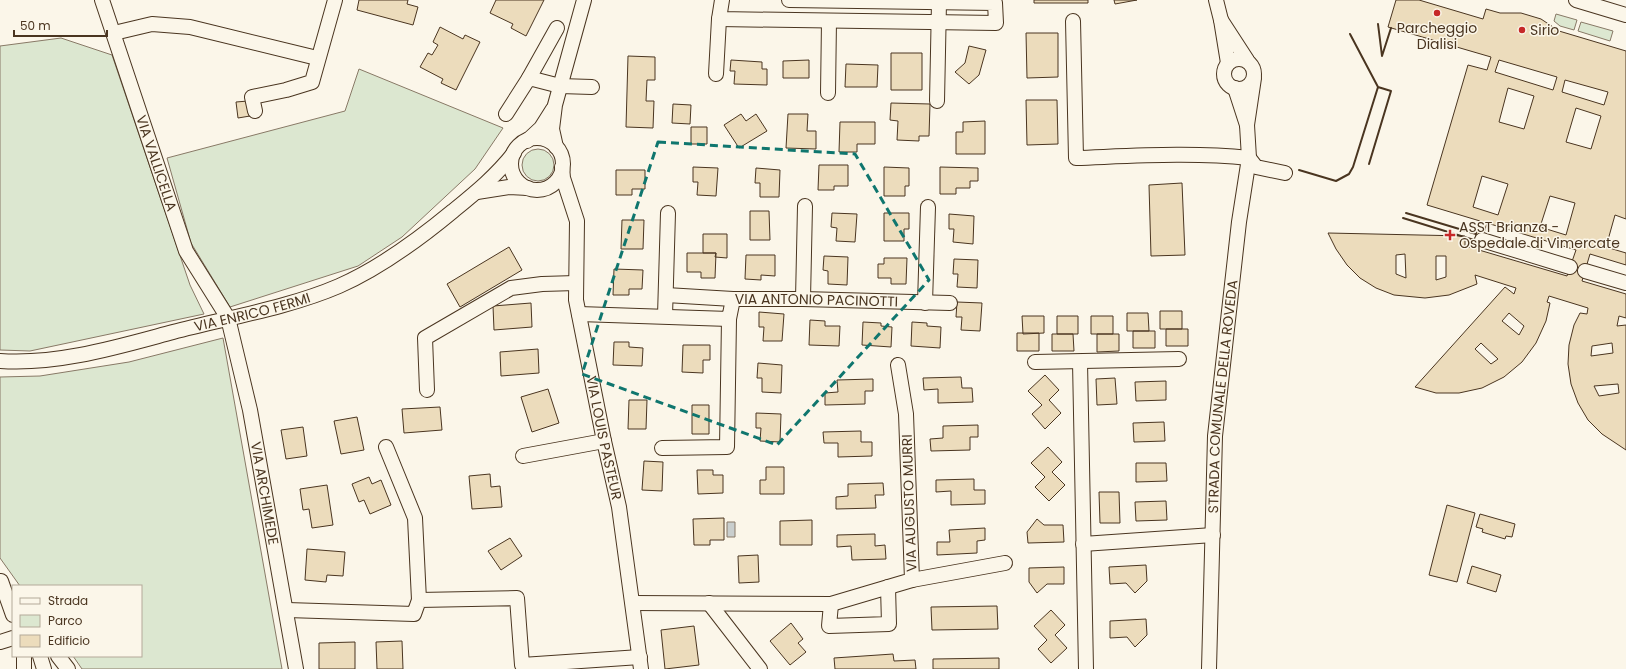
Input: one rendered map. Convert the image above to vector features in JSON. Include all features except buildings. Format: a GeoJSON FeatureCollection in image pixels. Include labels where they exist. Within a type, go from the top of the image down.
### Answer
{"type":"FeatureCollection","features":[{"type":"Feature","properties":{"kind":"street","name":"VIA VALLICELLA"},"geometry":{"type":"LineString","coordinates":[[102,0],[186,251],[228,318]]}},
{"type":"Feature","properties":{"kind":"street"},"geometry":{"type":"LineString","coordinates":[[255,111],[252,97],[286,90],[312,82],[317,58],[335,0]]}},
{"type":"Feature","properties":{"kind":"street"},"geometry":{"type":"LineString","coordinates":[[543,189],[556,182],[560,175],[562,166],[562,157],[556,148],[552,129],[555,105],[584,0]]}},
{"type":"Feature","properties":{"kind":"street"},"geometry":{"type":"LineString","coordinates":[[716,74],[719,19],[722,0]]}},
{"type":"Feature","properties":{"kind":"street"},"geometry":{"type":"LineString","coordinates":[[719,19],[996,23],[995,3],[789,0]]}},
{"type":"Feature","properties":{"kind":"street"},"geometry":{"type":"LineString","coordinates":[[810,0],[810,21]]}},
{"type":"Feature","properties":{"kind":"street","name":"STRADA COMUNALE DELLA ROVEDA"},"geometry":{"type":"LineString","coordinates":[[1218,0],[1228,63],[1225,67],[1224,77],[1230,86],[1235,88],[1247,125]]}},
{"type":"Feature","properties":{"kind":"street"},"geometry":{"type":"LineString","coordinates":[[1576,0],[1626,14]]}},
{"type":"Feature","properties":{"kind":"street"},"geometry":{"type":"LineString","coordinates":[[937,101],[939,2]]}},
{"type":"Feature","properties":{"kind":"street","name":"STRADA COMUNALE DELLA ROVEDA"},"geometry":{"type":"LineString","coordinates":[[1210,669],[1215,436],[1239,222],[1249,158],[1247,125],[1254,77],[1253,67],[1221,20]]}},
{"type":"Feature","properties":{"kind":"street"},"geometry":{"type":"LineString","coordinates":[[828,93],[829,21]]}},
{"type":"Feature","properties":{"kind":"street"},"geometry":{"type":"LineString","coordinates":[[1073,21],[1076,158],[1194,155],[1249,158],[1256,167],[1285,174]]}},
{"type":"Feature","properties":{"kind":"street"},"geometry":{"type":"LineString","coordinates":[[114,33],[152,24],[190,27],[317,58]]}},
{"type":"Feature","properties":{"kind":"street"},"geometry":{"type":"LineString","coordinates":[[506,114],[529,78],[557,28]]}},
{"type":"Feature","properties":{"kind":"street"},"geometry":{"type":"LineString","coordinates":[[1228,63],[1237,58],[1247,60]]}},
{"type":"Feature","properties":{"kind":"street"},"geometry":{"type":"LineString","coordinates":[[1235,88],[1240,89],[1249,85],[1254,77]]}},
{"type":"Feature","properties":{"kind":"street"},"geometry":{"type":"LineString","coordinates":[[529,78],[560,86],[592,87]]}},
{"type":"Feature","properties":{"kind":"street"},"geometry":{"type":"LineString","coordinates":[[555,105],[541,128],[519,146],[514,153],[511,163],[513,173],[518,182],[528,188],[543,189],[560,195],[574,208]]}},
{"type":"Feature","properties":{"kind":"street"},"geometry":{"type":"LineString","coordinates":[[527,141],[534,139],[544,140],[556,148]]}},
{"type":"Feature","properties":{"kind":"street","name":"VIA ENRICO FERMI"},"geometry":{"type":"LineString","coordinates":[[0,361],[16,362],[53,359],[132,343],[307,297],[356,278],[415,241],[477,192],[502,168],[514,153]]}},
{"type":"Feature","properties":{"kind":"street","name":"VIA LOUIS PASTEUR"},"geometry":{"type":"LineString","coordinates":[[562,166],[563,178],[577,221],[578,244],[576,283],[584,344],[619,507],[640,663]]}},
{"type":"Feature","properties":{"kind":"street","name":"VIA ENRICO FERMI"},"geometry":{"type":"LineString","coordinates":[[477,192],[509,187],[528,188]]}},
{"type":"Feature","properties":{"kind":"street"},"geometry":{"type":"LineString","coordinates":[[803,299],[805,206]]}},
{"type":"Feature","properties":{"kind":"street"},"geometry":{"type":"LineString","coordinates":[[925,303],[928,207]]}},
{"type":"Feature","properties":{"kind":"street"},"geometry":{"type":"LineString","coordinates":[[665,316],[668,213]]}},
{"type":"Feature","properties":{"kind":"street"},"geometry":{"type":"LineString","coordinates":[[1482,240],[1570,267]]}},
{"type":"Feature","properties":{"kind":"street"},"geometry":{"type":"LineString","coordinates":[[1585,271],[1626,283]]}},
{"type":"Feature","properties":{"kind":"street"},"geometry":{"type":"LineString","coordinates":[[427,390],[425,338],[511,288],[542,284],[576,283]]}},
{"type":"Feature","properties":{"kind":"street"},"geometry":{"type":"LineString","coordinates":[[666,295],[733,299]]}},
{"type":"Feature","properties":{"kind":"street","name":"VIA ANTONIO PACINOTTI"},"geometry":{"type":"LineString","coordinates":[[580,314],[729,319],[733,299],[803,299],[950,303]]}},
{"type":"Feature","properties":{"kind":"street","name":"VIA ARCHIMEDE"},"geometry":{"type":"LineString","coordinates":[[228,318],[250,410],[287,610],[296,669]]}},
{"type":"Feature","properties":{"kind":"street"},"geometry":{"type":"LineString","coordinates":[[662,448],[727,447],[729,319]]}},
{"type":"Feature","properties":{"kind":"street"},"geometry":{"type":"LineString","coordinates":[[1035,362],[1178,359]]}},
{"type":"Feature","properties":{"kind":"street"},"geometry":{"type":"LineString","coordinates":[[1080,362],[1086,669]]}},
{"type":"Feature","properties":{"kind":"street","name":"VIA AUGUSTO MURRI"},"geometry":{"type":"LineString","coordinates":[[633,603],[831,604],[912,580],[906,414],[898,365]]}},
{"type":"Feature","properties":{"kind":"street"},"geometry":{"type":"LineString","coordinates":[[523,456],[604,441]]}},
{"type":"Feature","properties":{"kind":"street"},"geometry":{"type":"LineString","coordinates":[[287,610],[414,614],[419,600],[415,518],[386,447]]}},
{"type":"Feature","properties":{"kind":"street"},"geometry":{"type":"LineString","coordinates":[[1083,544],[1213,535]]}},
{"type":"Feature","properties":{"kind":"street"},"geometry":{"type":"LineString","coordinates":[[912,580],[1005,564]]}},
{"type":"Feature","properties":{"kind":"street"},"geometry":{"type":"LineString","coordinates":[[1,580],[12,595]]}},
{"type":"Feature","properties":{"kind":"street"},"geometry":{"type":"LineString","coordinates":[[1,580],[12,612]]}},
{"type":"Feature","properties":{"kind":"street"},"geometry":{"type":"LineString","coordinates":[[831,604],[829,626],[889,624],[888,587]]}},
{"type":"Feature","properties":{"kind":"street"},"geometry":{"type":"LineString","coordinates":[[419,600],[518,598],[522,665],[640,663]]}},
{"type":"Feature","properties":{"kind":"street"},"geometry":{"type":"LineString","coordinates":[[709,603],[760,669]]}},
{"type":"Feature","properties":{"kind":"street"},"geometry":{"type":"LineString","coordinates":[[0,642],[12,638]]}},
{"type":"Feature","properties":{"kind":"street"},"geometry":{"type":"LineString","coordinates":[[24,657],[24,669]]}},
{"type":"Feature","properties":{"kind":"street"},"geometry":{"type":"LineString","coordinates":[[40,657],[44,669]]}},
{"type":"Feature","properties":{"kind":"street"},"geometry":{"type":"LineString","coordinates":[[59,657],[68,669]]}},
{"type":"Feature","properties":{"kind":"highlighted area"},"geometry":{"type":"Polygon","coordinates":[[[658,142],[855,154],[929,280],[777,445],[582,374],[658,142]]]}},
{"type":"Feature","properties":{"kind":"green space"},"geometry":{"type":"Polygon","coordinates":[[[1556,14],[1577,20],[1574,30],[1560,26],[1554,21],[1556,14]]]}},
{"type":"Feature","properties":{"kind":"green space"},"geometry":{"type":"Polygon","coordinates":[[[1581,22],[1613,31],[1610,41],[1578,31],[1581,22]]]}},
{"type":"Feature","properties":{"kind":"green space"},"geometry":{"type":"Polygon","coordinates":[[[61,38],[112,55],[190,285],[204,314],[30,351],[0,350],[0,46],[61,38]]]}},
{"type":"Feature","properties":{"kind":"green space"},"geometry":{"type":"Polygon","coordinates":[[[359,69],[503,128],[475,169],[402,237],[358,266],[230,307],[191,243],[167,158],[345,111],[359,69]]]}},
{"type":"Feature","properties":{"kind":"green space"},"geometry":{"type":"Polygon","coordinates":[[[535,149],[541,149],[551,156],[554,165],[553,171],[547,178],[541,181],[535,181],[525,174],[522,168],[522,162],[529,152],[535,149]]]}},
{"type":"Feature","properties":{"kind":"green space"},"geometry":{"type":"Polygon","coordinates":[[[223,338],[282,669],[82,669],[74,657],[142,657],[142,585],[19,585],[0,558],[0,377],[40,376],[129,362],[223,338]]]}},
{"type":"Feature","properties":{"kind":"shaded area"},"geometry":{"type":"Polygon","coordinates":[[[727,522],[735,522],[735,537],[727,537],[727,522]]]}},
{"type":"Feature","properties":{"kind":"wall"},"geometry":{"type":"LineString","coordinates":[[1378,24],[1382,56],[1391,28]]}},
{"type":"Feature","properties":{"kind":"wall"},"geometry":{"type":"LineString","coordinates":[[1299,170],[1336,181],[1349,174],[1353,167],[1378,87],[1350,34]]}},
{"type":"Feature","properties":{"kind":"wall"},"geometry":{"type":"LineString","coordinates":[[1369,164],[1391,91],[1378,87]]}},
{"type":"Feature","properties":{"kind":"wall"},"geometry":{"type":"LineString","coordinates":[[1406,213],[1476,234]]}},
{"type":"Feature","properties":{"kind":"wall"},"geometry":{"type":"LineString","coordinates":[[1403,218],[1474,240]]}},
{"type":"Feature","properties":{"kind":"place","name":"Parcheggio Dialisi"},"geometry":{"type":"Point","coordinates":[1437,13]}},
{"type":"Feature","properties":{"kind":"place","name":"Sirio"},"geometry":{"type":"Point","coordinates":[1522,30]}},
{"type":"Feature","properties":{"kind":"place","name":"ASST Brianza - Ospedale di Vimercate"},"geometry":{"type":"Point","coordinates":[1450,235]}}]}
